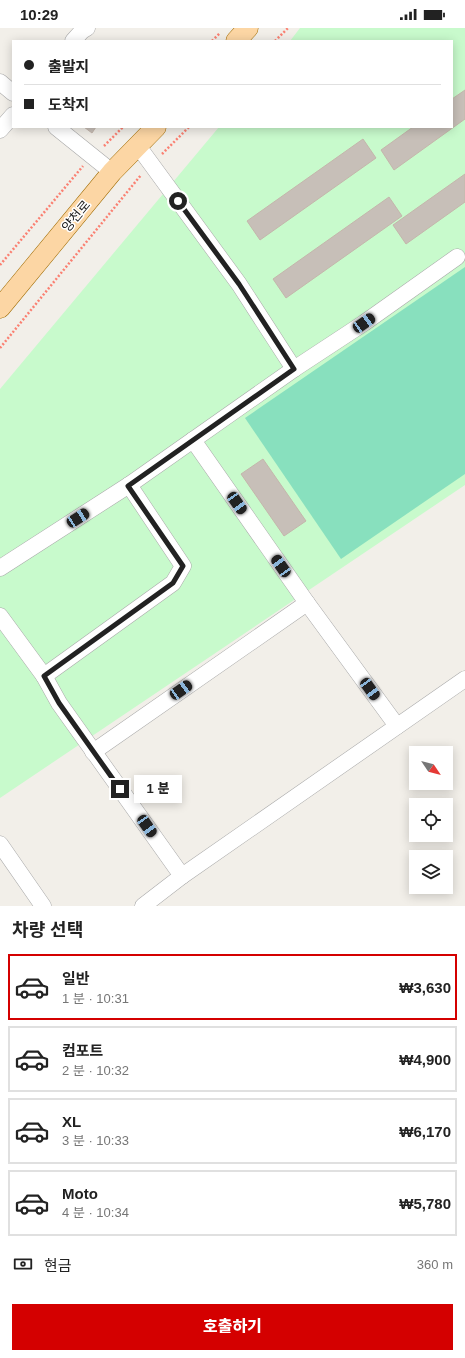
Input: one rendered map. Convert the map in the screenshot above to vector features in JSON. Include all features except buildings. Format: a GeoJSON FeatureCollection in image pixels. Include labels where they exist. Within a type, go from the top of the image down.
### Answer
{"type":"FeatureCollection","features":[{"type":"Feature","properties":{"kind":"main road"},"geometry":{"type":"LineString","coordinates":[[237,40],[248,28]]}},
{"type":"Feature","properties":{"kind":"main road","name":"양천로"},"geometry":{"type":"LineString","coordinates":[[0,308],[112,172],[155,128]]}},
{"type":"Feature","properties":{"kind":"street"},"geometry":{"type":"LineString","coordinates":[[74,40],[87,28]]}},
{"type":"Feature","properties":{"kind":"street"},"geometry":{"type":"LineString","coordinates":[[0,82],[12,92]]}},
{"type":"Feature","properties":{"kind":"street"},"geometry":{"type":"LineString","coordinates":[[0,130],[12,116]]}},
{"type":"Feature","properties":{"kind":"street"},"geometry":{"type":"LineString","coordinates":[[57,128],[112,172]]}},
{"type":"Feature","properties":{"kind":"street"},"geometry":{"type":"LineString","coordinates":[[138,146],[239,284],[294,369]]}},
{"type":"Feature","properties":{"kind":"street"},"geometry":{"type":"LineString","coordinates":[[0,568],[128,486],[457,257]]}},
{"type":"Feature","properties":{"kind":"street"},"geometry":{"type":"LineString","coordinates":[[193,440],[307,603],[397,726]]}},
{"type":"Feature","properties":{"kind":"street"},"geometry":{"type":"LineString","coordinates":[[44,676],[173,583],[183,566],[128,486]]}},
{"type":"Feature","properties":{"kind":"street"},"geometry":{"type":"LineString","coordinates":[[93,752],[307,603]]}},
{"type":"Feature","properties":{"kind":"street"},"geometry":{"type":"LineString","coordinates":[[0,616],[44,676],[59,703],[93,752],[182,876]]}},
{"type":"Feature","properties":{"kind":"street"},"geometry":{"type":"LineString","coordinates":[[143,906],[182,876],[465,679]]}},
{"type":"Feature","properties":{"kind":"street"},"geometry":{"type":"LineString","coordinates":[[0,844],[43,906]]}},
{"type":"Feature","properties":{"kind":"path"},"geometry":{"type":"LineString","coordinates":[[213,40],[225,28]]}},
{"type":"Feature","properties":{"kind":"path"},"geometry":{"type":"LineString","coordinates":[[276,40],[288,28]]}},
{"type":"Feature","properties":{"kind":"path"},"geometry":{"type":"LineString","coordinates":[[0,265],[76,172],[122,128]]}},
{"type":"Feature","properties":{"kind":"path"},"geometry":{"type":"LineString","coordinates":[[0,348],[139,177],[188,128]]}},
{"type":"Feature","properties":{"kind":"green space"},"geometry":{"type":"Polygon","coordinates":[[[300,28],[465,28],[465,485],[0,798],[0,389],[218,128],[453,128],[453,40],[291,40],[300,28]]]}},
{"type":"Feature","properties":{"kind":"green space"},"geometry":{"type":"Polygon","coordinates":[[[465,267],[465,474],[341,559],[245,418],[465,267]]]}},
{"type":"Feature","properties":{"kind":"route"},"geometry":{"type":"LineString","coordinates":[[120,789],[59,703],[44,676],[173,583],[183,566],[128,486],[294,369],[239,284],[178,201]]}}]}
